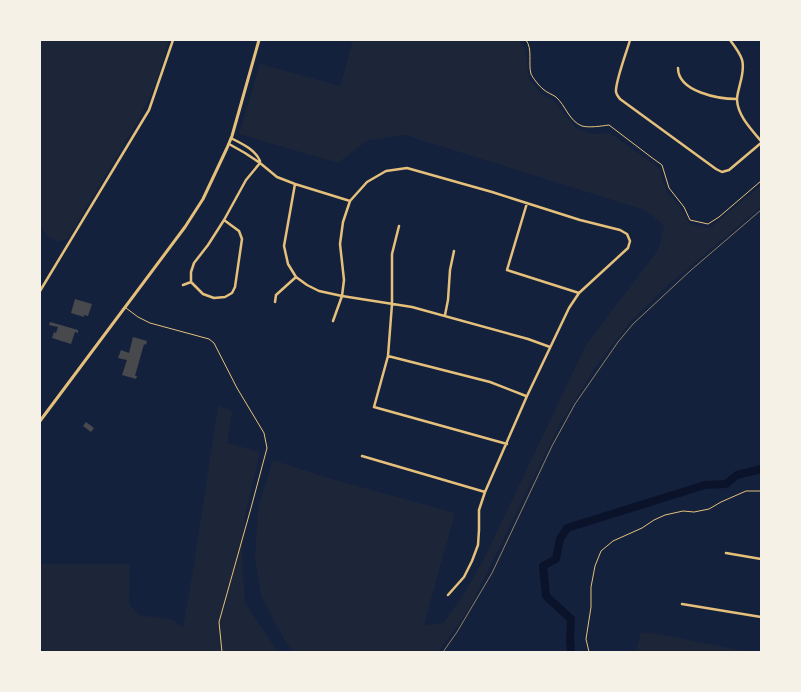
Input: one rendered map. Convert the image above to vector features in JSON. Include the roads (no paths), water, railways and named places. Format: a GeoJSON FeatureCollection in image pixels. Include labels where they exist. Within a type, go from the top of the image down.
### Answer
{"type":"FeatureCollection","features":[{"type":"Feature","properties":{"kind":"main road"},"geometry":{"type":"LineString","coordinates":[[40,421],[185,227],[203,199],[218,171],[229,144],[259,40]]}},
{"type":"Feature","properties":{"kind":"street"},"geometry":{"type":"LineString","coordinates":[[40,291],[149,110],[173,40]]}},
{"type":"Feature","properties":{"kind":"street"},"geometry":{"type":"LineString","coordinates":[[630,40],[617,84],[616,92],[618,97],[718,170],[725,172],[761,142],[741,114],[737,99],[744,63],[730,40]]}},
{"type":"Feature","properties":{"kind":"street"},"geometry":{"type":"LineString","coordinates":[[678,68],[681,77],[689,86],[699,92],[716,98],[737,99]]}},
{"type":"Feature","properties":{"kind":"street"},"geometry":{"type":"LineString","coordinates":[[231,138],[250,148],[257,155],[260,163]]}},
{"type":"Feature","properties":{"kind":"street"},"geometry":{"type":"LineString","coordinates":[[229,144],[277,176],[295,184],[350,201]]}},
{"type":"Feature","properties":{"kind":"street"},"geometry":{"type":"LineString","coordinates":[[224,220],[239,231],[242,239],[235,287],[232,293],[225,297],[214,298],[202,294],[192,282],[191,272],[194,263],[208,246],[246,180],[260,163]]}},
{"type":"Feature","properties":{"kind":"street"},"geometry":{"type":"LineString","coordinates":[[333,321],[342,296],[344,280],[340,244],[343,222],[350,201],[367,182],[386,172],[408,168],[620,230],[627,234],[630,241],[628,248],[579,293],[569,308],[484,492],[480,510],[478,545],[472,560],[464,577],[448,595]]}},
{"type":"Feature","properties":{"kind":"street"},"geometry":{"type":"LineString","coordinates":[[295,184],[284,246],[288,264],[296,277],[307,285],[342,296],[412,307],[528,339],[550,348]]}},
{"type":"Feature","properties":{"kind":"street"},"geometry":{"type":"LineString","coordinates":[[527,203],[507,270],[579,293]]}},
{"type":"Feature","properties":{"kind":"street"},"geometry":{"type":"LineString","coordinates":[[399,226],[392,254],[392,304],[388,356],[374,407],[507,444]]}},
{"type":"Feature","properties":{"kind":"street"},"geometry":{"type":"LineString","coordinates":[[445,316],[454,251]]}},
{"type":"Feature","properties":{"kind":"street"},"geometry":{"type":"LineString","coordinates":[[275,302],[276,295],[296,277]]}},
{"type":"Feature","properties":{"kind":"street"},"geometry":{"type":"LineString","coordinates":[[183,285],[192,282]]}},
{"type":"Feature","properties":{"kind":"street"},"geometry":{"type":"LineString","coordinates":[[388,356],[490,382],[527,396]]}},
{"type":"Feature","properties":{"kind":"street"},"geometry":{"type":"LineString","coordinates":[[362,456],[484,492]]}},
{"type":"Feature","properties":{"kind":"street"},"geometry":{"type":"LineString","coordinates":[[726,553],[761,559]]}},
{"type":"Feature","properties":{"kind":"street"},"geometry":{"type":"LineString","coordinates":[[682,604],[761,617]]}},
{"type":"Feature","properties":{"kind":"lane"},"geometry":{"type":"LineString","coordinates":[[125,308],[150,323],[209,339],[214,343],[237,388],[264,433],[266,448],[219,622],[222,652]]}},
{"type":"Feature","properties":{"kind":"waterway"},"geometry":{"type":"LineString","coordinates":[[571,652],[571,619],[546,596],[543,566],[556,559],[560,539],[567,528],[705,485],[726,484],[737,475],[761,469]]}},
{"type":"Feature","properties":{"kind":"railway"},"geometry":{"type":"LineString","coordinates":[[443,652],[492,573],[552,446],[575,404],[618,342],[633,324],[690,271],[761,210]]}}]}
